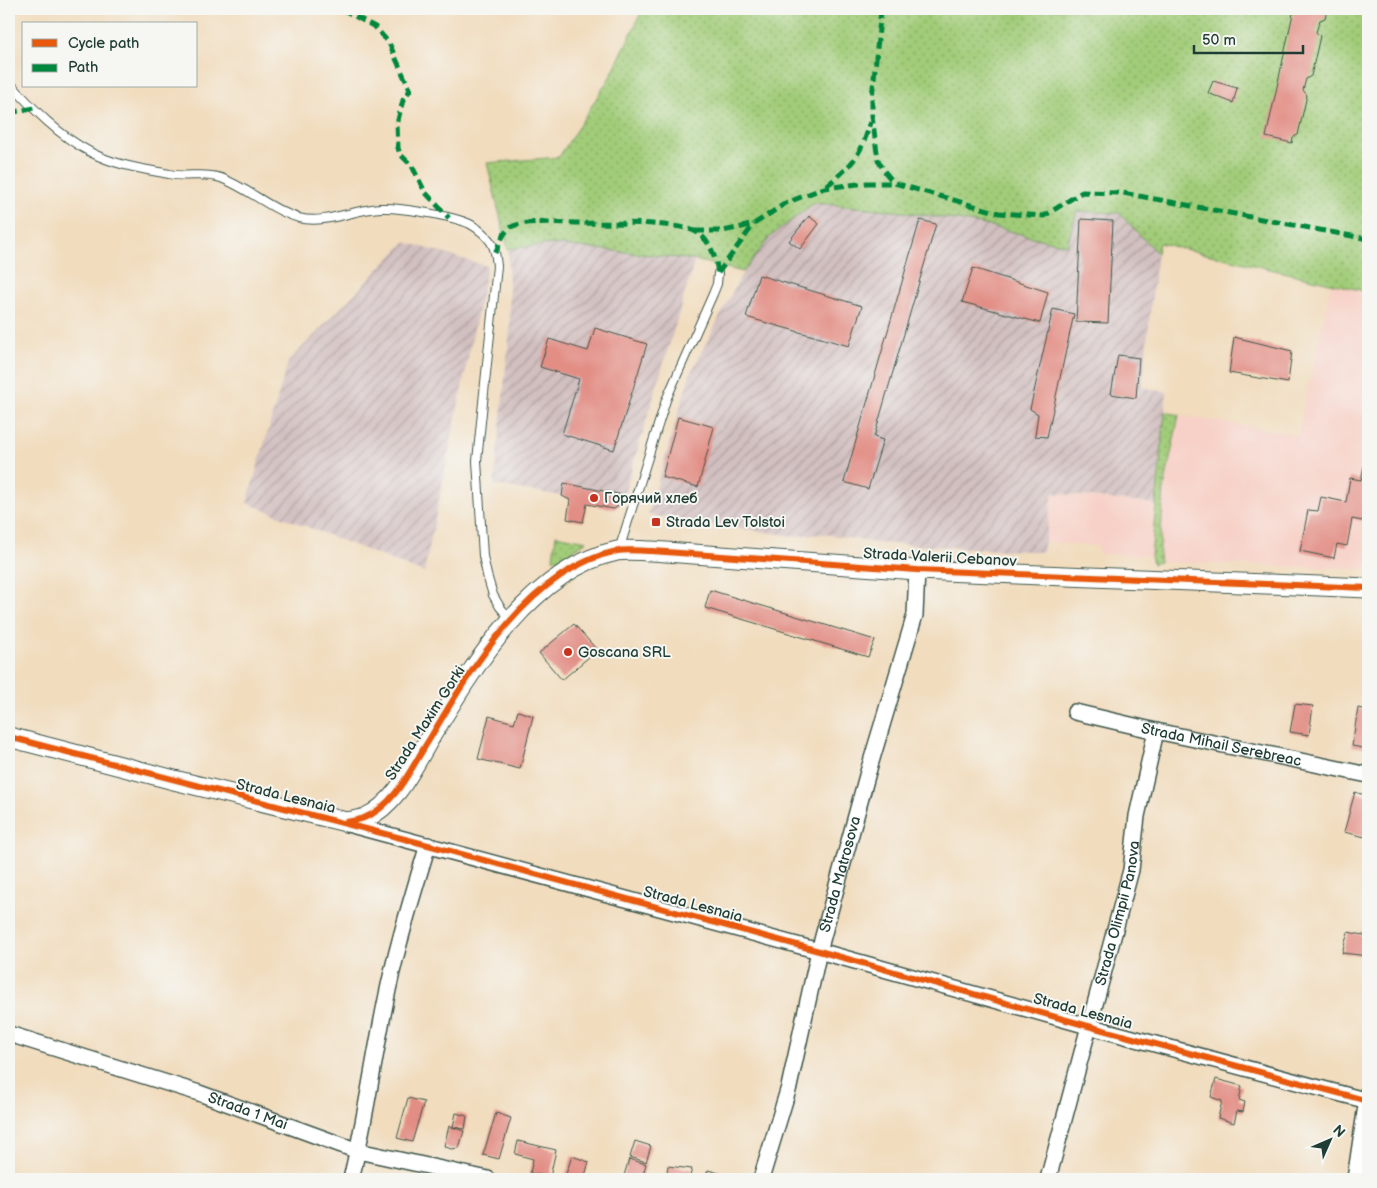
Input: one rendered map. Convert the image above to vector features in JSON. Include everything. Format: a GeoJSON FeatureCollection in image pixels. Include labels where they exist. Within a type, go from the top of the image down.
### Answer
{"type":"FeatureCollection","features":[{"type":"Feature","properties":{"kind":"street","name":"Strada Valerii Cebanov"},"geometry":{"type":"LineString","coordinates":[[527,604],[547,587],[581,564],[619,551],[652,551],[917,570],[1368,588]]}},
{"type":"Feature","properties":{"kind":"street","name":"Strada Matrosova"},"geometry":{"type":"LineString","coordinates":[[761,1179],[789,1087],[819,950],[868,772],[916,615],[917,570]]}},
{"type":"Feature","properties":{"kind":"street","name":"Strada Maxim Gorki"},"geometry":{"type":"LineString","coordinates":[[324,818],[346,822],[365,818],[392,797],[464,683],[499,635],[527,604]]}},
{"type":"Feature","properties":{"kind":"street","name":"Strada Mihail Serebreac"},"geometry":{"type":"LineString","coordinates":[[1075,712],[1156,731],[1368,775]]}},
{"type":"Feature","properties":{"kind":"street","name":"Strada Olimpii Panova"},"geometry":{"type":"LineString","coordinates":[[1048,1179],[1131,870],[1137,816],[1156,731]]}},
{"type":"Feature","properties":{"kind":"street","name":"Strada Lesnaia"},"geometry":{"type":"LineString","coordinates":[[9,737],[428,845],[819,950],[1088,1026],[1368,1098]]}},
{"type":"Feature","properties":{"kind":"street"},"geometry":{"type":"LineString","coordinates":[[351,1179],[390,983],[403,928],[428,845]]}},
{"type":"Feature","properties":{"kind":"street","name":"Strada 1 Mai"},"geometry":{"type":"LineString","coordinates":[[9,1034],[199,1093],[358,1151],[488,1179]]}},
{"type":"Feature","properties":{"kind":"street"},"geometry":{"type":"LineString","coordinates":[[1355,1179],[1368,1098]]}},
{"type":"Feature","properties":{"kind":"lane"},"geometry":{"type":"LineString","coordinates":[[9,82],[39,114],[70,140],[93,153],[121,164],[171,175],[220,178],[299,218],[316,220],[351,212],[381,208],[416,212],[457,220],[471,225],[485,235],[492,244],[496,266],[477,461],[483,556],[489,582],[500,607],[512,621]]}},
{"type":"Feature","properties":{"kind":"lane"},"geometry":{"type":"LineString","coordinates":[[619,551],[666,400],[713,294],[718,273]]}},
{"type":"Feature","properties":{"kind":"shaded area"},"geometry":{"type":"Polygon","coordinates":[[[814,203],[934,216],[988,226],[1066,245],[1076,211],[1119,213],[1157,253],[1142,387],[1167,392],[1155,504],[1053,493],[1043,552],[875,543],[825,534],[793,536],[648,515],[690,374],[743,272],[771,236],[814,203]]]}},
{"type":"Feature","properties":{"kind":"shaded area"},"geometry":{"type":"Polygon","coordinates":[[[405,242],[487,266],[424,573],[247,503],[288,362],[405,242]]]}},
{"type":"Feature","properties":{"kind":"shaded area"},"geometry":{"type":"Polygon","coordinates":[[[553,244],[695,260],[621,504],[614,509],[570,500],[562,496],[494,485],[510,328],[508,249],[553,244]]]}},
{"type":"Feature","properties":{"kind":"shaded area"},"geometry":{"type":"Polygon","coordinates":[[[1331,284],[1368,292],[1368,569],[1159,562],[1164,488],[1179,415],[1298,435],[1331,284]]]}},
{"type":"Feature","properties":{"kind":"shaded area"},"geometry":{"type":"Polygon","coordinates":[[[1053,493],[1155,504],[1151,556],[1099,554],[1098,546],[1044,542],[1053,493]]]}},
{"type":"Feature","properties":{"kind":"green space"},"geometry":{"type":"Polygon","coordinates":[[[643,9],[1368,9],[1368,292],[1159,243],[1157,253],[1119,213],[1077,211],[1067,245],[964,221],[814,203],[771,236],[743,272],[695,260],[553,244],[508,249],[487,163],[559,157],[610,77],[643,9]]]}},
{"type":"Feature","properties":{"kind":"green space"},"geometry":{"type":"Polygon","coordinates":[[[1165,412],[1179,415],[1164,488],[1159,562],[1153,564],[1151,556],[1165,412]]]}},
{"type":"Feature","properties":{"kind":"green space"},"geometry":{"type":"Polygon","coordinates":[[[556,535],[587,541],[559,560],[553,558],[556,535]]]}},
{"type":"Feature","properties":{"kind":"building"},"geometry":{"type":"Polygon","coordinates":[[[1183,9],[1203,9],[1203,14],[1183,9]]]}},
{"type":"Feature","properties":{"kind":"building"},"geometry":{"type":"Polygon","coordinates":[[[1294,9],[1327,9],[1325,18],[1320,20],[1316,32],[1320,36],[1311,76],[1306,79],[1303,90],[1307,95],[1298,135],[1293,137],[1292,143],[1266,137],[1294,9]]]}},
{"type":"Feature","properties":{"kind":"building"},"geometry":{"type":"Polygon","coordinates":[[[1213,81],[1237,88],[1233,103],[1208,93],[1213,81]]]}},
{"type":"Feature","properties":{"kind":"building"},"geometry":{"type":"Polygon","coordinates":[[[809,216],[819,224],[800,249],[789,241],[809,216]]]}},
{"type":"Feature","properties":{"kind":"building"},"geometry":{"type":"Polygon","coordinates":[[[1081,219],[1113,221],[1108,323],[1076,322],[1081,219]]]}},
{"type":"Feature","properties":{"kind":"building"},"geometry":{"type":"Polygon","coordinates":[[[920,220],[936,224],[874,437],[883,440],[868,489],[844,482],[920,220]]]}},
{"type":"Feature","properties":{"kind":"building"},"geometry":{"type":"Polygon","coordinates":[[[973,268],[1048,292],[1040,323],[962,302],[973,268]]]}},
{"type":"Feature","properties":{"kind":"building"},"geometry":{"type":"Polygon","coordinates":[[[759,275],[862,306],[849,346],[746,317],[759,275]]]}},
{"type":"Feature","properties":{"kind":"building"},"geometry":{"type":"Polygon","coordinates":[[[1053,309],[1074,314],[1047,437],[1035,436],[1038,414],[1030,409],[1053,309]]]}},
{"type":"Feature","properties":{"kind":"building"},"geometry":{"type":"Polygon","coordinates":[[[595,328],[647,344],[614,450],[562,434],[579,379],[540,367],[549,339],[588,351],[595,328]]]}},
{"type":"Feature","properties":{"kind":"building"},"geometry":{"type":"Polygon","coordinates":[[[1234,337],[1292,351],[1288,383],[1229,373],[1234,337]]]}},
{"type":"Feature","properties":{"kind":"building"},"geometry":{"type":"Polygon","coordinates":[[[1118,355],[1139,358],[1136,398],[1111,394],[1118,355]]]}},
{"type":"Feature","properties":{"kind":"building"},"geometry":{"type":"Polygon","coordinates":[[[678,417],[714,427],[698,487],[662,477],[678,417]]]}},
{"type":"Feature","properties":{"kind":"building"},"geometry":{"type":"Polygon","coordinates":[[[1364,466],[1368,467],[1368,522],[1352,519],[1347,546],[1337,544],[1334,558],[1300,551],[1308,510],[1318,511],[1321,497],[1346,502],[1350,478],[1361,480],[1364,466]]]}},
{"type":"Feature","properties":{"kind":"building","name":"Горячий хлеб"},"geometry":{"type":"Polygon","coordinates":[[[564,483],[623,495],[621,504],[614,509],[587,504],[583,522],[567,519],[570,500],[562,496],[564,483]]]}},
{"type":"Feature","properties":{"kind":"building"},"geometry":{"type":"Polygon","coordinates":[[[710,590],[875,640],[868,657],[705,608],[710,590]]]}},
{"type":"Feature","properties":{"kind":"building","name":"Goscana SRL"},"geometry":{"type":"Polygon","coordinates":[[[574,624],[597,650],[562,680],[539,653],[574,624]]]}},
{"type":"Feature","properties":{"kind":"building"},"geometry":{"type":"Polygon","coordinates":[[[1295,704],[1313,706],[1309,735],[1290,732],[1295,704]]]}},
{"type":"Feature","properties":{"kind":"building"},"geometry":{"type":"Polygon","coordinates":[[[1358,708],[1368,710],[1368,749],[1352,746],[1358,708]]]}},
{"type":"Feature","properties":{"kind":"building"},"geometry":{"type":"Polygon","coordinates":[[[518,711],[533,716],[520,769],[478,759],[489,716],[514,723],[518,711]]]}},
{"type":"Feature","properties":{"kind":"building"},"geometry":{"type":"Polygon","coordinates":[[[1355,792],[1368,796],[1368,819],[1365,837],[1344,832],[1355,792]]]}},
{"type":"Feature","properties":{"kind":"building"},"geometry":{"type":"Polygon","coordinates":[[[1348,932],[1368,936],[1368,956],[1342,953],[1348,932]]]}},
{"type":"Feature","properties":{"kind":"building"},"geometry":{"type":"Polygon","coordinates":[[[1216,1079],[1242,1086],[1239,1100],[1245,1102],[1243,1112],[1237,1111],[1234,1123],[1218,1118],[1222,1101],[1211,1097],[1216,1079]]]}},
{"type":"Feature","properties":{"kind":"building"},"geometry":{"type":"Polygon","coordinates":[[[408,1098],[424,1102],[412,1142],[397,1138],[408,1098]]]}},
{"type":"Feature","properties":{"kind":"building"},"geometry":{"type":"Polygon","coordinates":[[[456,1113],[467,1116],[465,1129],[453,1127],[456,1113]]]}},
{"type":"Feature","properties":{"kind":"building"},"geometry":{"type":"Polygon","coordinates":[[[496,1113],[511,1118],[499,1159],[483,1155],[496,1113]]]}},
{"type":"Feature","properties":{"kind":"building"},"geometry":{"type":"Polygon","coordinates":[[[449,1126],[464,1131],[459,1148],[451,1149],[444,1146],[449,1126]]]}},
{"type":"Feature","properties":{"kind":"building"},"geometry":{"type":"Polygon","coordinates":[[[518,1141],[556,1150],[550,1177],[530,1173],[533,1159],[515,1154],[518,1141]]]}},
{"type":"Feature","properties":{"kind":"building"},"geometry":{"type":"Polygon","coordinates":[[[635,1141],[651,1146],[646,1162],[630,1157],[635,1141]]]}},
{"type":"Feature","properties":{"kind":"building"},"geometry":{"type":"Polygon","coordinates":[[[572,1156],[589,1162],[584,1179],[565,1177],[572,1156]]]}},
{"type":"Feature","properties":{"kind":"building"},"geometry":{"type":"Polygon","coordinates":[[[629,1159],[646,1164],[642,1179],[623,1179],[629,1159]]]}},
{"type":"Feature","properties":{"kind":"building"},"geometry":{"type":"Polygon","coordinates":[[[668,1166],[692,1169],[689,1179],[666,1178],[668,1166]]]}},
{"type":"Feature","properties":{"kind":"building"},"geometry":{"type":"Polygon","coordinates":[[[708,1170],[741,1179],[705,1179],[708,1170]]]}},
{"type":"Feature","properties":{"kind":"marked path"},"geometry":{"type":"LineString","coordinates":[[342,9],[375,27],[389,43],[410,90],[403,100],[397,124],[400,154],[412,166],[425,192],[449,218]]}},
{"type":"Feature","properties":{"kind":"marked path"},"geometry":{"type":"LineString","coordinates":[[881,9],[872,98],[872,116],[878,160],[894,183]]}},
{"type":"Feature","properties":{"kind":"marked path"},"geometry":{"type":"LineString","coordinates":[[9,113],[34,108]]}},
{"type":"Feature","properties":{"kind":"marked path"},"geometry":{"type":"LineString","coordinates":[[826,186],[843,172],[855,158],[863,143],[870,122]]}},
{"type":"Feature","properties":{"kind":"marked path"},"geometry":{"type":"LineString","coordinates":[[695,231],[723,231],[754,224],[786,203],[824,188],[867,183],[894,183],[999,213],[1044,216],[1082,192],[1123,193],[1368,239]]}},
{"type":"Feature","properties":{"kind":"marked path"},"geometry":{"type":"LineString","coordinates":[[495,253],[508,229],[524,223],[632,223],[664,225],[679,227],[700,234],[711,249],[718,273]]}},
{"type":"Feature","properties":{"kind":"marked path"},"geometry":{"type":"LineString","coordinates":[[718,273],[754,224]]}},
{"type":"Feature","properties":{"kind":"cycle path"},"geometry":{"type":"LineString","coordinates":[[346,822],[362,819],[375,812],[394,794],[484,654],[530,600],[557,578],[586,561],[617,551],[652,551],[917,570],[1368,588]]}},
{"type":"Feature","properties":{"kind":"cycle path"},"geometry":{"type":"LineString","coordinates":[[9,737],[428,845],[1368,1101]]}},
{"type":"Feature","properties":{"kind":"place","name":"Горячий хлеб"},"geometry":{"type":"Point","coordinates":[594,498]}},
{"type":"Feature","properties":{"kind":"place","name":"Strada Lev Tolstoi"},"geometry":{"type":"Point","coordinates":[656,522]}},
{"type":"Feature","properties":{"kind":"place","name":"Goscana SRL"},"geometry":{"type":"Point","coordinates":[568,652]}}]}
